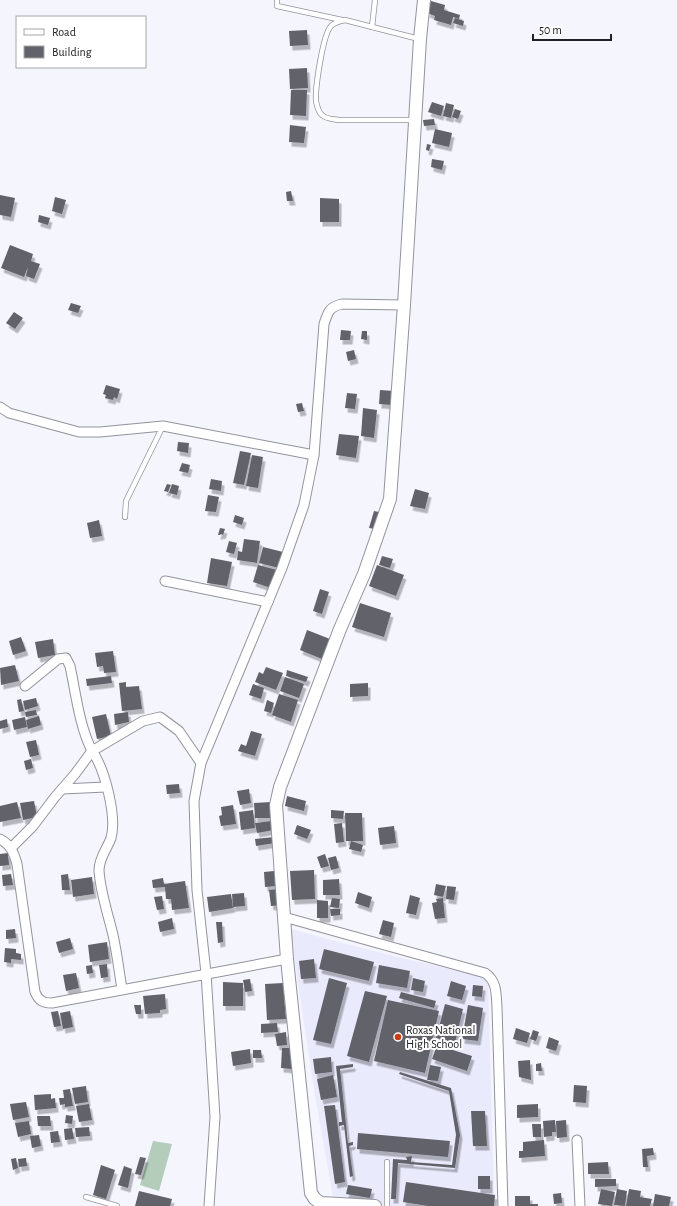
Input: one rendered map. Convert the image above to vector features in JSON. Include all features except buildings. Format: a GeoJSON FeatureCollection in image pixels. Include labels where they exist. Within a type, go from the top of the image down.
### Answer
{"type":"FeatureCollection","features":[{"type":"Feature","properties":{"kind":"street"},"geometry":{"type":"LineString","coordinates":[[375,1206],[321,1203],[314,1199],[311,1193],[287,959],[276,805],[280,787],[340,629],[364,574],[390,499],[404,305],[420,39],[424,0]]}},
{"type":"Feature","properties":{"kind":"street"},"geometry":{"type":"LineString","coordinates":[[209,1206],[215,1118],[206,973],[197,890],[194,801],[201,763],[282,568],[304,505],[314,455],[324,324],[327,314],[333,306],[342,304],[404,305]]}},
{"type":"Feature","properties":{"kind":"street"},"geometry":{"type":"LineString","coordinates":[[0,407],[9,413],[79,432],[100,432],[163,426],[314,455]]}},
{"type":"Feature","properties":{"kind":"street"},"geometry":{"type":"LineString","coordinates":[[165,581],[268,602]]}},
{"type":"Feature","properties":{"kind":"street"},"geometry":{"type":"LineString","coordinates":[[25,686],[58,659],[66,658],[70,666],[80,720],[87,740],[97,758],[113,813],[111,839],[100,860],[99,869],[114,937],[122,989]]}},
{"type":"Feature","properties":{"kind":"street"},"geometry":{"type":"LineString","coordinates":[[11,848],[33,826],[92,751],[143,721],[160,717],[179,731],[201,763]]}},
{"type":"Feature","properties":{"kind":"street"},"geometry":{"type":"LineString","coordinates":[[62,789],[106,787]]}},
{"type":"Feature","properties":{"kind":"street"},"geometry":{"type":"LineString","coordinates":[[0,839],[7,843],[11,848],[17,864],[35,992],[41,1002],[52,1003],[287,959]]}},
{"type":"Feature","properties":{"kind":"street"},"geometry":{"type":"LineString","coordinates":[[284,917],[485,973],[491,977],[496,987],[497,1007],[502,1206]]}},
{"type":"Feature","properties":{"kind":"street"},"geometry":{"type":"LineString","coordinates":[[577,1140],[580,1206]]}},
{"type":"Feature","properties":{"kind":"lane"},"geometry":{"type":"LineString","coordinates":[[277,0],[277,6],[345,20],[420,39]]}},
{"type":"Feature","properties":{"kind":"lane"},"geometry":{"type":"LineString","coordinates":[[372,27],[375,0]]}},
{"type":"Feature","properties":{"kind":"lane"},"geometry":{"type":"LineString","coordinates":[[345,20],[338,21],[331,26],[327,33],[321,58],[316,100],[318,110],[322,116],[328,119],[339,120],[416,120]]}},
{"type":"Feature","properties":{"kind":"lane"},"geometry":{"type":"LineString","coordinates":[[125,517],[126,501],[163,426]]}},
{"type":"Feature","properties":{"kind":"lane"},"geometry":{"type":"LineString","coordinates":[[387,1162],[387,1206]]}},
{"type":"Feature","properties":{"kind":"lane"},"geometry":{"type":"LineString","coordinates":[[86,1197],[117,1206]]}},
{"type":"Feature","properties":{"kind":"shaded area","name":"Roxas National High School"},"geometry":{"type":"Polygon","coordinates":[[[290,929],[381,953],[488,978],[494,1195],[487,1206],[370,1206],[334,1202],[315,1096],[290,929]]]}},
{"type":"Feature","properties":{"kind":"green space"},"geometry":{"type":"Polygon","coordinates":[[[153,1141],[172,1144],[159,1191],[140,1185],[153,1141]]]}},
{"type":"Feature","properties":{"kind":"place","name":"Roxas National High School"},"geometry":{"type":"Point","coordinates":[398,1037]}}]}
